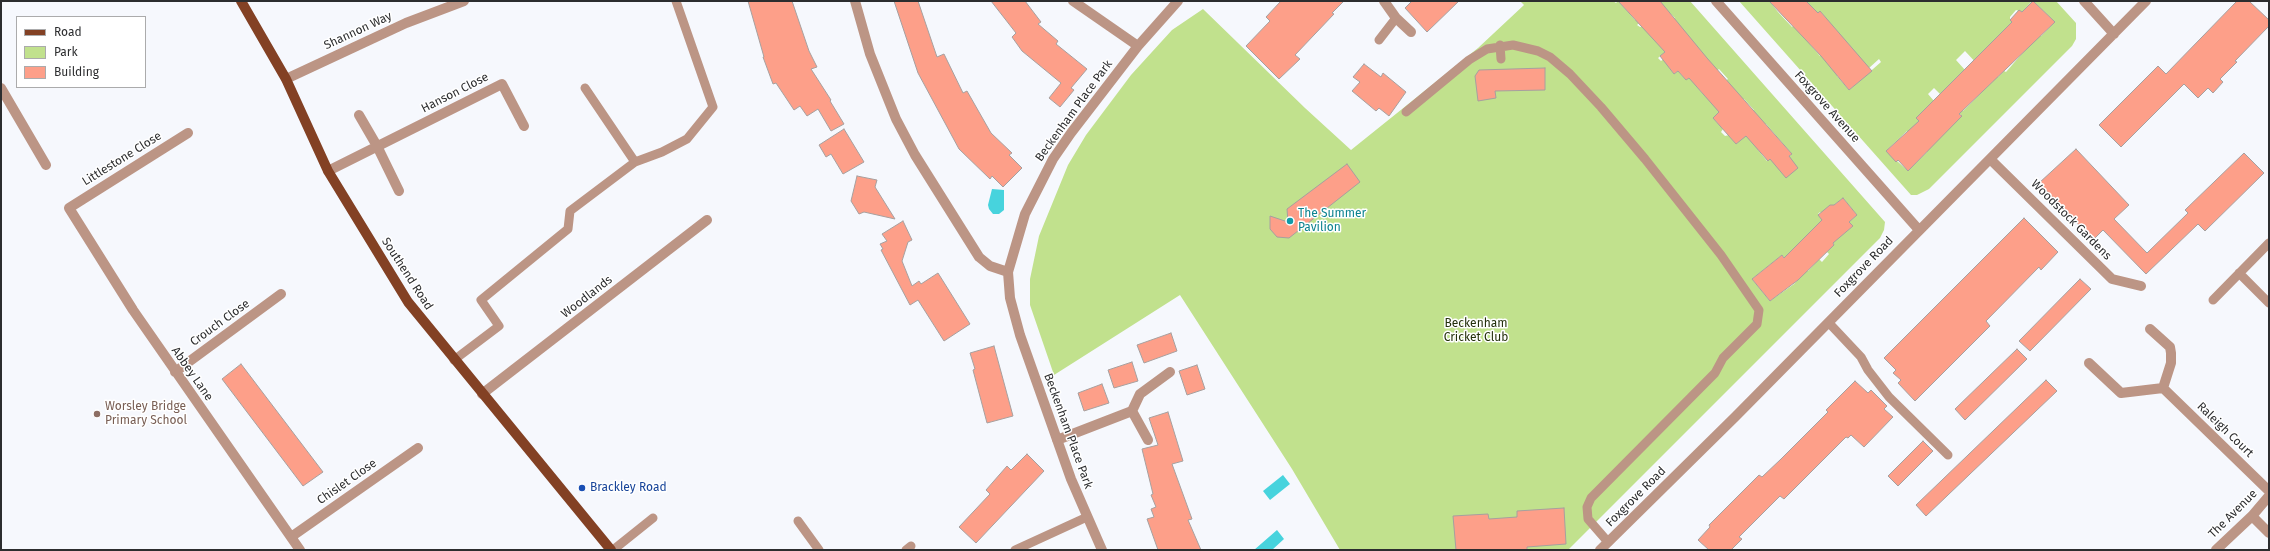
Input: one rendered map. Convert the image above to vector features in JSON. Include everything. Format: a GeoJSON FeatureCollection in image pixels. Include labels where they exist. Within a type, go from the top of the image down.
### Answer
{"type":"FeatureCollection","features":[{"type":"Feature","properties":{"kind":"main road","name":"Southend Road"},"geometry":{"type":"LineString","coordinates":[[241,1],[286,80],[328,171],[408,302],[454,360],[612,550]]}},
{"type":"Feature","properties":{"kind":"street","name":"Shannon Way"},"geometry":{"type":"LineString","coordinates":[[286,80],[406,23],[464,1]]}},
{"type":"Feature","properties":{"kind":"street"},"geometry":{"type":"LineString","coordinates":[[854,1],[870,54],[896,119],[915,155],[979,257],[990,266],[1008,272]]}},
{"type":"Feature","properties":{"kind":"street"},"geometry":{"type":"LineString","coordinates":[[1073,1],[1138,46]]}},
{"type":"Feature","properties":{"kind":"street","name":"Beckenham Place Park"},"geometry":{"type":"LineString","coordinates":[[1102,550],[1087,517],[1057,440],[1016,323],[1009,290],[1008,272],[1025,214],[1046,172],[1071,133],[1138,46],[1178,1]]}},
{"type":"Feature","properties":{"kind":"street"},"geometry":{"type":"LineString","coordinates":[[1384,1],[1396,18],[1411,32]]}},
{"type":"Feature","properties":{"kind":"street","name":"Foxgrove Avenue"},"geometry":{"type":"LineString","coordinates":[[1716,1],[1919,230]]}},
{"type":"Feature","properties":{"kind":"street"},"geometry":{"type":"LineString","coordinates":[[2084,1],[2114,34]]}},
{"type":"Feature","properties":{"kind":"street","name":"Foxgrove Road"},"geometry":{"type":"LineString","coordinates":[[1600,550],[1829,322],[2146,1]]}},
{"type":"Feature","properties":{"kind":"street","name":"Hanson Close"},"geometry":{"type":"LineString","coordinates":[[328,171],[502,84],[524,126]]}},
{"type":"Feature","properties":{"kind":"street"},"geometry":{"type":"LineString","coordinates":[[1,88],[46,164]]}},
{"type":"Feature","properties":{"kind":"street"},"geometry":{"type":"LineString","coordinates":[[359,115],[377,146],[399,191]]}},
{"type":"Feature","properties":{"kind":"street","name":"Littlestone Close"},"geometry":{"type":"LineString","coordinates":[[69,208],[188,133]]}},
{"type":"Feature","properties":{"kind":"street","name":"Woodstock Gardens"},"geometry":{"type":"LineString","coordinates":[[1990,159],[2112,279],[2141,286]]}},
{"type":"Feature","properties":{"kind":"street","name":"Abbey Lane"},"geometry":{"type":"LineString","coordinates":[[69,208],[133,310],[300,550]]}},
{"type":"Feature","properties":{"kind":"street","name":"Woodlands"},"geometry":{"type":"LineString","coordinates":[[482,394],[707,220]]}},
{"type":"Feature","properties":{"kind":"street","name":"Crouch Close"},"geometry":{"type":"LineString","coordinates":[[175,372],[281,294]]}},
{"type":"Feature","properties":{"kind":"street"},"geometry":{"type":"LineString","coordinates":[[2089,363],[2121,393],[2163,388],[2171,363],[2170,347],[2150,329]]}},
{"type":"Feature","properties":{"kind":"street"},"geometry":{"type":"LineString","coordinates":[[1057,440],[1132,411],[1140,394],[1170,372]]}},
{"type":"Feature","properties":{"kind":"street","name":"Raleigh Court"},"geometry":{"type":"LineString","coordinates":[[2163,388],[2269,491]]}},
{"type":"Feature","properties":{"kind":"street"},"geometry":{"type":"LineString","coordinates":[[1132,411],[1148,440]]}},
{"type":"Feature","properties":{"kind":"street","name":"Chislet Close"},"geometry":{"type":"LineString","coordinates":[[291,537],[418,448]]}},
{"type":"Feature","properties":{"kind":"street","name":"The Avenue"},"geometry":{"type":"LineString","coordinates":[[2216,550],[2252,516],[2269,496]]}},
{"type":"Feature","properties":{"kind":"street"},"geometry":{"type":"LineString","coordinates":[[2252,516],[2269,533]]}},
{"type":"Feature","properties":{"kind":"lane"},"geometry":{"type":"LineString","coordinates":[[454,360],[499,326],[481,300],[568,230],[570,211],[635,162],[662,152],[688,139],[713,107],[676,1]]}},
{"type":"Feature","properties":{"kind":"lane"},"geometry":{"type":"LineString","coordinates":[[1380,40],[1396,18]]}},
{"type":"Feature","properties":{"kind":"lane"},"geometry":{"type":"LineString","coordinates":[[1500,45],[1501,59]]}},
{"type":"Feature","properties":{"kind":"lane"},"geometry":{"type":"LineString","coordinates":[[1406,112],[1469,60],[1487,49],[1500,45],[1521,46],[1538,51],[1550,57],[1570,74],[1645,159],[1721,254],[1758,310],[1756,324],[1723,358],[1715,373],[1591,498],[1587,507],[1588,519],[1608,542]]}},
{"type":"Feature","properties":{"kind":"lane"},"geometry":{"type":"LineString","coordinates":[[585,88],[635,162]]}},
{"type":"Feature","properties":{"kind":"lane"},"geometry":{"type":"LineString","coordinates":[[2213,300],[2269,243]]}},
{"type":"Feature","properties":{"kind":"lane"},"geometry":{"type":"LineString","coordinates":[[2239,273],[2269,302]]}},
{"type":"Feature","properties":{"kind":"lane"},"geometry":{"type":"LineString","coordinates":[[1829,322],[1861,357],[1876,382],[1889,397],[1948,455]]}},
{"type":"Feature","properties":{"kind":"lane"},"geometry":{"type":"LineString","coordinates":[[1015,550],[1087,517]]}},
{"type":"Feature","properties":{"kind":"lane"},"geometry":{"type":"LineString","coordinates":[[612,550],[653,518]]}},
{"type":"Feature","properties":{"kind":"lane"},"geometry":{"type":"LineString","coordinates":[[798,521],[819,550]]}},
{"type":"Feature","properties":{"kind":"green space","name":"Beckenham Cricket Club"},"geometry":{"type":"Polygon","coordinates":[[[1520,1],[1613,1],[1616,3],[1618,1],[1635,20],[1656,1],[1690,1],[1885,222],[1884,230],[1880,238],[1568,550],[1340,550],[1292,469],[1180,295],[1054,375],[1030,305],[1030,279],[1039,236],[1068,165],[1086,135],[1131,75],[1172,30],[1203,9],[1305,108],[1351,150],[1478,48],[1524,5],[1520,1]],[[1660,4],[1637,25],[1640,27],[1675,18],[1660,4]],[[1687,34],[1658,58],[1661,61],[1666,57],[1672,64],[1669,67],[1674,74],[1678,71],[1686,80],[1706,63],[1687,34]],[[1719,69],[1697,87],[1706,97],[1728,79],[1719,69]],[[1736,98],[1713,118],[1723,129],[1721,132],[1725,136],[1729,135],[1736,144],[1746,135],[1750,114],[1754,110],[1744,99],[1740,102],[1736,98]],[[1766,124],[1756,134],[1762,146],[1758,150],[1767,161],[1772,157],[1779,165],[1792,154],[1766,124]],[[1843,198],[1834,205],[1830,205],[1822,214],[1820,212],[1818,214],[1838,238],[1853,226],[1849,222],[1857,215],[1843,198]],[[1816,226],[1795,247],[1804,256],[1798,261],[1808,271],[1819,259],[1822,262],[1829,254],[1827,252],[1834,244],[1816,226]],[[1782,255],[1752,279],[1770,301],[1794,284],[1800,277],[1782,255]]]}},
{"type":"Feature","properties":{"kind":"green space"},"geometry":{"type":"Polygon","coordinates":[[[1739,1],[1772,1],[1771,3],[1792,27],[1813,9],[1806,1],[2032,1],[2022,12],[2016,10],[2010,17],[2010,20],[2041,36],[2055,22],[2033,1],[2056,1],[2076,23],[2076,39],[2072,46],[1929,189],[1917,195],[1911,195],[1739,1]],[[1820,11],[1798,30],[1820,56],[1841,37],[1820,11]],[[2005,29],[1978,57],[1998,77],[2004,71],[2006,72],[2026,49],[2005,29]],[[1965,51],[1956,60],[1965,70],[1944,91],[1963,111],[1993,81],[1965,51]],[[1879,59],[1869,68],[1837,76],[1849,90],[1881,62],[1879,59]],[[1934,88],[1928,94],[1934,101],[1962,116],[1934,88]],[[1907,131],[1886,151],[1908,171],[1927,152],[1907,131]]]}},
{"type":"Feature","properties":{"kind":"water"},"geometry":{"type":"Polygon","coordinates":[[[992,189],[1004,190],[1004,210],[999,214],[993,214],[989,209],[988,205],[992,189]]]}},
{"type":"Feature","properties":{"kind":"water"},"geometry":{"type":"Polygon","coordinates":[[[1283,475],[1290,484],[1270,500],[1263,491],[1283,475]]]}},
{"type":"Feature","properties":{"kind":"water"},"geometry":{"type":"Polygon","coordinates":[[[1277,530],[1284,539],[1272,550],[1254,550],[1277,530]]]}},
{"type":"Feature","properties":{"kind":"building"},"geometry":{"type":"Polygon","coordinates":[[[748,1],[792,1],[809,51],[817,67],[811,69],[831,100],[830,101],[844,124],[831,131],[818,109],[807,116],[800,106],[794,110],[776,83],[773,84],[763,57],[748,1]]]}},
{"type":"Feature","properties":{"kind":"building"},"geometry":{"type":"Polygon","coordinates":[[[894,1],[918,1],[937,57],[944,54],[963,93],[967,91],[991,133],[1012,153],[1009,155],[1022,168],[1003,187],[992,176],[990,179],[959,149],[918,73],[894,1]]]}},
{"type":"Feature","properties":{"kind":"building"},"geometry":{"type":"Polygon","coordinates":[[[991,1],[1025,1],[1041,22],[1038,24],[1058,41],[1056,44],[1087,69],[1071,88],[1074,90],[1060,107],[1049,98],[1061,83],[1022,51],[1012,37],[1016,33],[991,1]]]}},
{"type":"Feature","properties":{"kind":"building"},"geometry":{"type":"Polygon","coordinates":[[[1281,1],[1344,1],[1332,13],[1334,14],[1295,55],[1300,59],[1279,79],[1246,46],[1270,21],[1266,17],[1281,1]]]}},
{"type":"Feature","properties":{"kind":"building"},"geometry":{"type":"Polygon","coordinates":[[[1412,1],[1459,1],[1427,32],[1405,8],[1412,1]]]}},
{"type":"Feature","properties":{"kind":"building"},"geometry":{"type":"Polygon","coordinates":[[[1618,1],[1660,1],[1707,58],[1792,154],[1789,156],[1798,168],[1786,178],[1770,159],[1768,161],[1746,136],[1736,144],[1713,118],[1719,112],[1689,78],[1686,80],[1678,71],[1674,74],[1660,56],[1665,52],[1618,1]]]}},
{"type":"Feature","properties":{"kind":"building"},"geometry":{"type":"Polygon","coordinates":[[[1769,1],[1806,1],[1818,13],[1820,11],[1872,71],[1849,90],[1821,56],[1769,1]]]}},
{"type":"Feature","properties":{"kind":"building"},"geometry":{"type":"Polygon","coordinates":[[[2033,1],[2055,22],[1959,114],[1962,116],[1908,171],[1898,160],[1896,162],[1886,151],[1919,121],[1916,118],[2012,22],[2010,20],[2019,10],[2022,12],[2033,1]]]}},
{"type":"Feature","properties":{"kind":"building"},"geometry":{"type":"Polygon","coordinates":[[[2237,1],[2249,1],[2269,20],[2269,26],[2235,61],[2237,62],[2220,79],[2223,82],[2213,93],[2208,88],[2198,98],[2184,84],[2121,147],[2099,125],[2158,66],[2166,74],[2237,1]]]}},
{"type":"Feature","properties":{"kind":"building"},"geometry":{"type":"Polygon","coordinates":[[[1364,64],[1381,77],[1383,73],[1406,92],[1389,116],[1379,108],[1376,111],[1352,91],[1360,82],[1353,77],[1364,64]]]}},
{"type":"Feature","properties":{"kind":"building"},"geometry":{"type":"Polygon","coordinates":[[[1545,68],[1545,90],[1495,91],[1496,98],[1478,101],[1475,76],[1479,70],[1545,68]]]}},
{"type":"Feature","properties":{"kind":"building"},"geometry":{"type":"Polygon","coordinates":[[[844,129],[864,162],[843,174],[831,154],[826,157],[819,145],[844,129]]]}},
{"type":"Feature","properties":{"kind":"building"},"geometry":{"type":"Polygon","coordinates":[[[2076,149],[2129,205],[2114,219],[2147,253],[2188,213],[2185,210],[2244,153],[2264,173],[2205,231],[2198,224],[2146,274],[2103,230],[2093,240],[2039,183],[2076,149]]]}},
{"type":"Feature","properties":{"kind":"building"},"geometry":{"type":"Polygon","coordinates":[[[1347,164],[1360,182],[1289,238],[1277,237],[1270,229],[1270,216],[1288,222],[1287,209],[1347,164]]]}},
{"type":"Feature","properties":{"kind":"building"},"geometry":{"type":"Polygon","coordinates":[[[857,176],[877,180],[875,187],[895,219],[864,212],[859,214],[851,201],[857,176]]]}},
{"type":"Feature","properties":{"kind":"building"},"geometry":{"type":"Polygon","coordinates":[[[1843,198],[1857,215],[1849,222],[1853,226],[1833,243],[1834,245],[1798,280],[1770,301],[1752,279],[1782,255],[1784,258],[1822,220],[1818,215],[1830,205],[1834,205],[1843,198]]]}},
{"type":"Feature","properties":{"kind":"building"},"geometry":{"type":"Polygon","coordinates":[[[2024,218],[2058,252],[2041,270],[2039,267],[1986,321],[1990,326],[1915,401],[1898,383],[1901,380],[1893,373],[1896,370],[1884,358],[2024,218]]]}},
{"type":"Feature","properties":{"kind":"building"},"geometry":{"type":"Polygon","coordinates":[[[903,221],[912,240],[908,242],[902,261],[912,286],[919,281],[921,284],[938,273],[970,324],[944,341],[918,300],[910,305],[881,250],[883,249],[880,244],[887,241],[882,234],[903,221]]]}},
{"type":"Feature","properties":{"kind":"building"},"geometry":{"type":"Polygon","coordinates":[[[2080,279],[2091,289],[2030,351],[2019,341],[2080,279]]]}},
{"type":"Feature","properties":{"kind":"building"},"geometry":{"type":"Polygon","coordinates":[[[1171,333],[1177,351],[1144,363],[1137,345],[1171,333]]]}},
{"type":"Feature","properties":{"kind":"building"},"geometry":{"type":"Polygon","coordinates":[[[994,346],[1013,416],[987,423],[970,353],[994,346]]]}},
{"type":"Feature","properties":{"kind":"building"},"geometry":{"type":"Polygon","coordinates":[[[2017,349],[2027,359],[1965,420],[1955,409],[2017,349]]]}},
{"type":"Feature","properties":{"kind":"building"},"geometry":{"type":"Polygon","coordinates":[[[1132,362],[1138,381],[1114,388],[1108,370],[1132,362]]]}},
{"type":"Feature","properties":{"kind":"building"},"geometry":{"type":"Polygon","coordinates":[[[241,364],[323,472],[303,486],[222,379],[241,364]]]}},
{"type":"Feature","properties":{"kind":"building"},"geometry":{"type":"Polygon","coordinates":[[[1197,365],[1205,389],[1187,395],[1179,371],[1197,365]]]}},
{"type":"Feature","properties":{"kind":"building"},"geometry":{"type":"Polygon","coordinates":[[[2046,380],[2057,391],[1926,516],[1916,505],[2046,380]]]}},
{"type":"Feature","properties":{"kind":"building"},"geometry":{"type":"Polygon","coordinates":[[[1855,381],[1868,393],[1871,390],[1887,406],[1884,409],[1893,417],[1864,447],[1851,435],[1848,438],[1846,437],[1784,499],[1780,496],[1739,537],[1742,539],[1731,550],[1709,550],[1698,540],[1710,527],[1709,525],[1759,475],[1762,477],[1781,459],[1828,412],[1826,410],[1855,381]]]}},
{"type":"Feature","properties":{"kind":"building"},"geometry":{"type":"Polygon","coordinates":[[[1102,384],[1109,403],[1084,411],[1078,393],[1102,384]]]}},
{"type":"Feature","properties":{"kind":"building"},"geometry":{"type":"Polygon","coordinates":[[[1168,412],[1183,461],[1172,464],[1192,519],[1188,520],[1201,550],[1158,550],[1147,519],[1154,517],[1151,509],[1156,507],[1151,495],[1153,494],[1142,449],[1158,445],[1149,418],[1168,412]]]}},
{"type":"Feature","properties":{"kind":"building"},"geometry":{"type":"Polygon","coordinates":[[[1923,441],[1933,451],[1898,486],[1888,476],[1923,441]]]}},
{"type":"Feature","properties":{"kind":"building"},"geometry":{"type":"Polygon","coordinates":[[[1027,454],[1044,471],[976,543],[959,527],[990,494],[986,490],[1007,466],[1011,470],[1027,454]]]}},
{"type":"Feature","properties":{"kind":"building"},"geometry":{"type":"Polygon","coordinates":[[[1564,508],[1566,544],[1527,547],[1527,550],[1456,550],[1453,516],[1488,514],[1489,519],[1517,517],[1517,511],[1564,508]]]}},
{"type":"Feature","properties":{"kind":"place","name":"The Summer Pavilion"},"geometry":{"type":"Point","coordinates":[1290,221]}},
{"type":"Feature","properties":{"kind":"place","name":"Worsley Bridge Primary School"},"geometry":{"type":"Point","coordinates":[97,414]}},
{"type":"Feature","properties":{"kind":"place","name":"Brackley Road"},"geometry":{"type":"Point","coordinates":[582,488]}}]}
